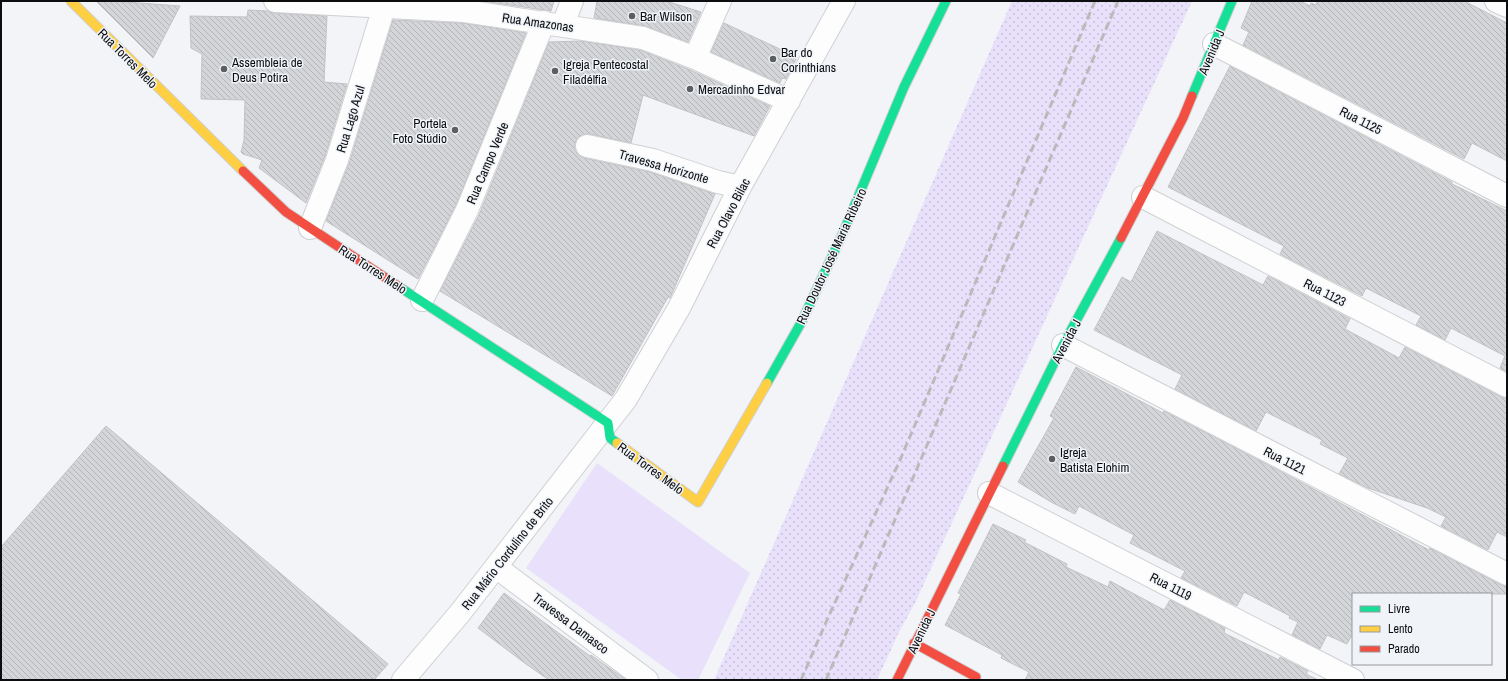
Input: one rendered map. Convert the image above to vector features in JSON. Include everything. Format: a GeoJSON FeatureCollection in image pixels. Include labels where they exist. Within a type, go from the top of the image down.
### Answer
{"type":"FeatureCollection","features":[{"type":"Feature","properties":{"kind":"street","name":"Rua Torres Melo"},"geometry":{"type":"LineString","coordinates":[[70,1],[216,146],[286,212],[608,423],[610,438],[698,502]]}},
{"type":"Feature","properties":{"kind":"street","name":"Rua Amazonas"},"geometry":{"type":"LineString","coordinates":[[275,1],[351,3],[384,7],[464,11],[643,38],[695,58],[789,101]]}},
{"type":"Feature","properties":{"kind":"street","name":"Rua Campo Verde"},"geometry":{"type":"LineString","coordinates":[[422,300],[467,210],[540,35],[554,24],[572,1]]}},
{"type":"Feature","properties":{"kind":"street"},"geometry":{"type":"LineString","coordinates":[[695,58],[720,1]]}},
{"type":"Feature","properties":{"kind":"street","name":"Rua Olavo Bilac"},"geometry":{"type":"LineString","coordinates":[[608,423],[626,399],[679,308],[740,188],[844,1]]}},
{"type":"Feature","properties":{"kind":"street","name":"Rua Doutor José Maria Ribeiro"},"geometry":{"type":"LineString","coordinates":[[698,502],[738,435],[802,321],[843,233],[904,87],[946,1]]}},
{"type":"Feature","properties":{"kind":"street","name":"Avenida J"},"geometry":{"type":"LineString","coordinates":[[897,680],[1063,345],[1143,197],[1183,118],[1232,1]]}},
{"type":"Feature","properties":{"kind":"street"},"geometry":{"type":"LineString","coordinates":[[1496,1],[1507,6]]}},
{"type":"Feature","properties":{"kind":"street","name":"Rua Lago Azul"},"geometry":{"type":"LineString","coordinates":[[310,228],[337,160],[384,7]]}},
{"type":"Feature","properties":{"kind":"street","name":"Rua 1125"},"geometry":{"type":"LineString","coordinates":[[1214,44],[1507,196]]}},
{"type":"Feature","properties":{"kind":"street","name":"Travessa Horizonte"},"geometry":{"type":"LineString","coordinates":[[587,146],[654,160],[740,188]]}},
{"type":"Feature","properties":{"kind":"street","name":"Rua 1123"},"geometry":{"type":"LineString","coordinates":[[1143,197],[1507,386]]}},
{"type":"Feature","properties":{"kind":"street","name":"Rua 1121"},"geometry":{"type":"LineString","coordinates":[[1063,345],[1507,574]]}},
{"type":"Feature","properties":{"kind":"street","name":"Rua Mário Cordulino de Brito"},"geometry":{"type":"LineString","coordinates":[[404,680],[460,613],[608,423]]}},
{"type":"Feature","properties":{"kind":"street","name":"Rua 1119"},"geometry":{"type":"LineString","coordinates":[[989,493],[1353,680]]}},
{"type":"Feature","properties":{"kind":"street","name":"Travessa Damasco"},"geometry":{"type":"LineString","coordinates":[[496,567],[647,680]]}},
{"type":"Feature","properties":{"kind":"street"},"geometry":{"type":"LineString","coordinates":[[914,643],[977,679]]}},
{"type":"Feature","properties":{"kind":"shaded area"},"geometry":{"type":"Polygon","coordinates":[[[1012,1],[1192,1],[915,603],[899,632],[877,680],[714,680],[1012,1]]]}},
{"type":"Feature","properties":{"kind":"shaded area"},"geometry":{"type":"Polygon","coordinates":[[[597,463],[750,573],[698,680],[682,680],[526,568],[597,463]]]}},
{"type":"Feature","properties":{"kind":"building"},"geometry":{"type":"Polygon","coordinates":[[[96,1],[112,1],[180,6],[153,58],[96,1]]]}},
{"type":"Feature","properties":{"kind":"building"},"geometry":{"type":"Polygon","coordinates":[[[482,1],[554,1],[551,11],[482,1]]]}},
{"type":"Feature","properties":{"kind":"building"},"geometry":{"type":"Polygon","coordinates":[[[597,1],[666,1],[701,12],[688,42],[645,26],[594,18],[597,1]]]}},
{"type":"Feature","properties":{"kind":"building"},"geometry":{"type":"Polygon","coordinates":[[[1252,1],[1300,1],[1310,6],[1311,3],[1316,5],[1317,1],[1464,1],[1507,23],[1507,161],[1472,143],[1464,159],[1243,45],[1249,32],[1241,28],[1252,1]]]}},
{"type":"Feature","properties":{"kind":"building"},"geometry":{"type":"Polygon","coordinates":[[[248,10],[327,16],[324,82],[347,84],[325,156],[306,203],[259,168],[262,160],[241,152],[244,140],[245,100],[201,99],[202,54],[191,48],[190,16],[247,17],[248,10]]]}},
{"type":"Feature","properties":{"kind":"building"},"geometry":{"type":"Polygon","coordinates":[[[393,20],[463,23],[526,33],[456,205],[418,279],[326,221],[349,164],[393,20]]]}},
{"type":"Feature","properties":{"kind":"building"},"geometry":{"type":"Polygon","coordinates":[[[724,23],[797,57],[786,79],[782,78],[780,83],[711,52],[724,23]]]}},
{"type":"Feature","properties":{"kind":"building"},"geometry":{"type":"Polygon","coordinates":[[[581,41],[640,50],[690,70],[770,106],[754,136],[643,95],[631,143],[590,134],[583,134],[577,138],[575,150],[578,155],[584,158],[650,172],[715,194],[670,298],[668,297],[612,396],[440,291],[479,215],[549,42],[581,41]]]}},
{"type":"Feature","properties":{"kind":"building"},"geometry":{"type":"Polygon","coordinates":[[[1230,66],[1452,182],[1452,184],[1507,211],[1507,372],[1500,368],[1505,356],[1451,328],[1445,340],[1416,325],[1421,316],[1366,288],[1362,296],[1280,254],[1284,246],[1168,187],[1230,66]]]}},
{"type":"Feature","properties":{"kind":"building"},"geometry":{"type":"Polygon","coordinates":[[[1157,231],[1263,285],[1268,276],[1350,319],[1345,329],[1399,358],[1405,347],[1501,397],[1507,398],[1507,537],[1497,532],[1488,550],[1441,526],[1446,517],[1427,508],[1368,488],[1339,474],[1348,458],[1320,444],[1322,440],[1266,412],[1256,431],[1175,389],[1182,375],[1094,330],[1122,277],[1131,282],[1157,231]]]}},
{"type":"Feature","properties":{"kind":"building"},"geometry":{"type":"Polygon","coordinates":[[[1076,367],[1163,413],[1164,411],[1274,468],[1429,550],[1430,548],[1501,585],[1507,586],[1507,594],[1352,593],[1352,635],[1347,644],[1327,635],[1320,649],[1292,635],[1298,622],[1289,618],[1290,616],[1244,592],[1237,606],[1181,578],[1185,571],[1130,543],[1134,535],[1079,506],[1075,514],[1051,502],[1018,482],[1054,418],[1050,416],[1076,367]]]}},
{"type":"Feature","properties":{"kind":"building"},"geometry":{"type":"Polygon","coordinates":[[[106,426],[388,664],[374,680],[1,680],[1,547],[106,426]]]}},
{"type":"Feature","properties":{"kind":"building"},"geometry":{"type":"Polygon","coordinates":[[[993,524],[1026,540],[1024,542],[1067,564],[1066,567],[1108,587],[1110,581],[1164,610],[1170,600],[1225,628],[1224,633],[1279,660],[1280,657],[1308,671],[1306,674],[1318,680],[1025,680],[1029,672],[1001,658],[1002,655],[945,625],[961,594],[958,593],[993,524]]]}},
{"type":"Feature","properties":{"kind":"building"},"geometry":{"type":"Polygon","coordinates":[[[504,593],[590,656],[591,655],[626,680],[549,680],[526,664],[478,628],[504,593]]]}},
{"type":"Feature","properties":{"kind":"railway"},"geometry":{"type":"LineString","coordinates":[[801,680],[900,460],[1095,1]]}},
{"type":"Feature","properties":{"kind":"railway"},"geometry":{"type":"LineString","coordinates":[[826,680],[1118,1]]}},
{"type":"Feature","properties":{"kind":"traffic: fast"},"geometry":{"type":"LineString","coordinates":[[767,383],[802,321],[843,233],[904,87],[946,1]]}},
{"type":"Feature","properties":{"kind":"traffic: fast"},"geometry":{"type":"LineString","coordinates":[[1192,96],[1232,1]]}},
{"type":"Feature","properties":{"kind":"traffic: fast"},"geometry":{"type":"LineString","coordinates":[[1003,466],[1063,345],[1121,238]]}},
{"type":"Feature","properties":{"kind":"traffic: fast"},"geometry":{"type":"LineString","coordinates":[[401,288],[608,423],[610,438],[617,443]]}},
{"type":"Feature","properties":{"kind":"traffic: slow"},"geometry":{"type":"LineString","coordinates":[[71,1],[243,171]]}},
{"type":"Feature","properties":{"kind":"traffic: slow"},"geometry":{"type":"LineString","coordinates":[[617,443],[698,502],[767,383]]}},
{"type":"Feature","properties":{"kind":"traffic: jam"},"geometry":{"type":"LineString","coordinates":[[1121,238],[1183,118],[1192,96]]}},
{"type":"Feature","properties":{"kind":"traffic: jam"},"geometry":{"type":"LineString","coordinates":[[243,171],[286,212],[401,288]]}},
{"type":"Feature","properties":{"kind":"traffic: jam"},"geometry":{"type":"LineString","coordinates":[[897,680],[1003,466]]}},
{"type":"Feature","properties":{"kind":"traffic: jam"},"geometry":{"type":"LineString","coordinates":[[914,643],[976,677],[974,680]]}},
{"type":"Feature","properties":{"kind":"place","name":"Bar Wilson"},"geometry":{"type":"Point","coordinates":[632,16]}},
{"type":"Feature","properties":{"kind":"place","name":"Bar do Corinthians"},"geometry":{"type":"Point","coordinates":[773,59]}},
{"type":"Feature","properties":{"kind":"place","name":"Assembleia de Deus Potira"},"geometry":{"type":"Point","coordinates":[224,69]}},
{"type":"Feature","properties":{"kind":"place","name":"Igreja Pentecostal Filadélfia"},"geometry":{"type":"Point","coordinates":[555,71]}},
{"type":"Feature","properties":{"kind":"place","name":"Mercadinho Edvar"},"geometry":{"type":"Point","coordinates":[690,89]}},
{"type":"Feature","properties":{"kind":"place","name":"Portela Foto Stúdio"},"geometry":{"type":"Point","coordinates":[455,130]}},
{"type":"Feature","properties":{"kind":"place","name":"Igreja Batista Elohim"},"geometry":{"type":"Point","coordinates":[1052,459]}}]}
